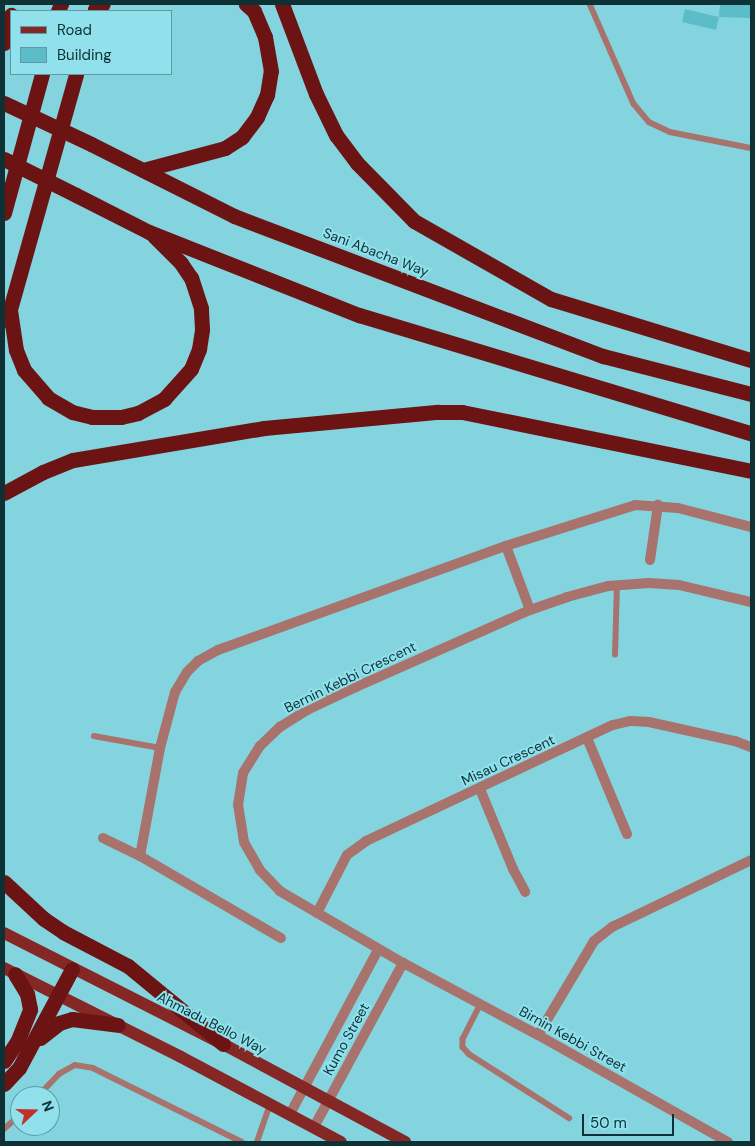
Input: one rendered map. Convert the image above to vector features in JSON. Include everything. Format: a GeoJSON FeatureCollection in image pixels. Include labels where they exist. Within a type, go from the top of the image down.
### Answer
{"type":"FeatureCollection","features":[{"type":"Feature","properties":{"kind":"highway"},"geometry":{"type":"LineString","coordinates":[[143,170],[225,148],[242,138],[257,117],[267,94],[271,71],[265,37],[254,11],[246,4]]}},
{"type":"Feature","properties":{"kind":"highway"},"geometry":{"type":"LineString","coordinates":[[282,4],[316,94],[336,135],[357,164],[414,221],[551,299],[751,360]]}},
{"type":"Feature","properties":{"kind":"highway"},"geometry":{"type":"LineString","coordinates":[[4,43],[10,19]]}},
{"type":"Feature","properties":{"kind":"highway"},"geometry":{"type":"LineString","coordinates":[[4,213],[42,75]]}},
{"type":"Feature","properties":{"kind":"highway"},"geometry":{"type":"LineString","coordinates":[[4,331],[76,75]]}},
{"type":"Feature","properties":{"kind":"highway","name":"Sani Abacha Way"},"geometry":{"type":"LineString","coordinates":[[4,103],[91,144],[234,216],[603,356],[751,394]]}},
{"type":"Feature","properties":{"kind":"highway"},"geometry":{"type":"LineString","coordinates":[[4,158],[149,232],[359,315],[751,433]]}},
{"type":"Feature","properties":{"kind":"highway"},"geometry":{"type":"LineString","coordinates":[[10,310],[16,350],[24,370],[48,398],[72,412],[92,417],[121,417],[138,413],[164,399],[191,369],[199,350],[202,329],[201,308],[191,278],[181,263],[149,232]]}},
{"type":"Feature","properties":{"kind":"highway"},"geometry":{"type":"LineString","coordinates":[[4,493],[44,472],[73,460],[264,428],[438,412],[462,412],[751,471]]}},
{"type":"Feature","properties":{"kind":"highway"},"geometry":{"type":"LineString","coordinates":[[4,882],[44,919],[57,928],[128,966],[223,1044]]}},
{"type":"Feature","properties":{"kind":"highway"},"geometry":{"type":"LineString","coordinates":[[4,1084],[19,1068],[59,997],[72,969]]}},
{"type":"Feature","properties":{"kind":"highway"},"geometry":{"type":"LineString","coordinates":[[4,1061],[17,1042],[30,1009],[27,994],[10,971]]}},
{"type":"Feature","properties":{"kind":"highway"},"geometry":{"type":"LineString","coordinates":[[33,1044],[59,1023],[72,1019],[118,1025]]}},
{"type":"Feature","properties":{"kind":"main road","name":"Ahmadu Bello Way"},"geometry":{"type":"LineString","coordinates":[[4,933],[223,1044],[405,1142]]}},
{"type":"Feature","properties":{"kind":"main road"},"geometry":{"type":"LineString","coordinates":[[10,971],[118,1025],[341,1142]]}},
{"type":"Feature","properties":{"kind":"street"},"geometry":{"type":"LineString","coordinates":[[140,856],[160,748],[175,692],[187,672],[198,661],[218,650],[506,546],[635,505],[658,505],[678,508],[751,527]]}},
{"type":"Feature","properties":{"kind":"street"},"geometry":{"type":"LineString","coordinates":[[650,560],[658,505]]}},
{"type":"Feature","properties":{"kind":"street"},"geometry":{"type":"LineString","coordinates":[[506,546],[530,610]]}},
{"type":"Feature","properties":{"kind":"street","name":"Bernin Kebbi Crescent"},"geometry":{"type":"LineString","coordinates":[[403,963],[280,891],[260,870],[244,842],[238,805],[244,772],[260,746],[280,727],[307,710],[530,610],[567,596],[617,585],[649,583],[679,585],[751,602]]}},
{"type":"Feature","properties":{"kind":"street","name":"Misau Crescent"},"geometry":{"type":"LineString","coordinates":[[317,913],[347,855],[366,841],[614,725],[631,721],[648,722],[736,741],[751,747]]}},
{"type":"Feature","properties":{"kind":"street"},"geometry":{"type":"LineString","coordinates":[[587,738],[627,834]]}},
{"type":"Feature","properties":{"kind":"street"},"geometry":{"type":"LineString","coordinates":[[480,788],[513,869],[526,892]]}},
{"type":"Feature","properties":{"kind":"street"},"geometry":{"type":"LineString","coordinates":[[103,838],[140,856],[281,938]]}},
{"type":"Feature","properties":{"kind":"street"},"geometry":{"type":"LineString","coordinates":[[538,1035],[586,954],[600,936],[633,915],[751,860]]}},
{"type":"Feature","properties":{"kind":"street"},"geometry":{"type":"LineString","coordinates":[[290,1114],[378,950]]}},
{"type":"Feature","properties":{"kind":"street","name":"Birnin Kebbi Street"},"geometry":{"type":"LineString","coordinates":[[403,963],[538,1035],[728,1142]]}},
{"type":"Feature","properties":{"kind":"street","name":"Kumo Street"},"geometry":{"type":"LineString","coordinates":[[314,1127],[403,963]]}},
{"type":"Feature","properties":{"kind":"lane"},"geometry":{"type":"LineString","coordinates":[[590,4],[634,104],[650,122],[670,132],[751,148]]}},
{"type":"Feature","properties":{"kind":"lane"},"geometry":{"type":"LineString","coordinates":[[615,654],[617,585]]}},
{"type":"Feature","properties":{"kind":"lane"},"geometry":{"type":"LineString","coordinates":[[94,736],[160,748]]}},
{"type":"Feature","properties":{"kind":"lane"},"geometry":{"type":"LineString","coordinates":[[481,1004],[463,1039],[463,1046],[469,1054],[569,1118]]}},
{"type":"Feature","properties":{"kind":"lane"},"geometry":{"type":"LineString","coordinates":[[48,1086],[59,1074],[75,1065],[93,1068],[242,1142]]}},
{"type":"Feature","properties":{"kind":"lane"},"geometry":{"type":"LineString","coordinates":[[257,1142],[270,1105]]}},
{"type":"Feature","properties":{"kind":"building"},"geometry":{"type":"Polygon","coordinates":[[[720,4],[751,4],[751,18],[719,17],[720,4]]]}},
{"type":"Feature","properties":{"kind":"building"},"geometry":{"type":"Polygon","coordinates":[[[685,9],[719,17],[716,30],[682,22],[685,9]]]}}]}
